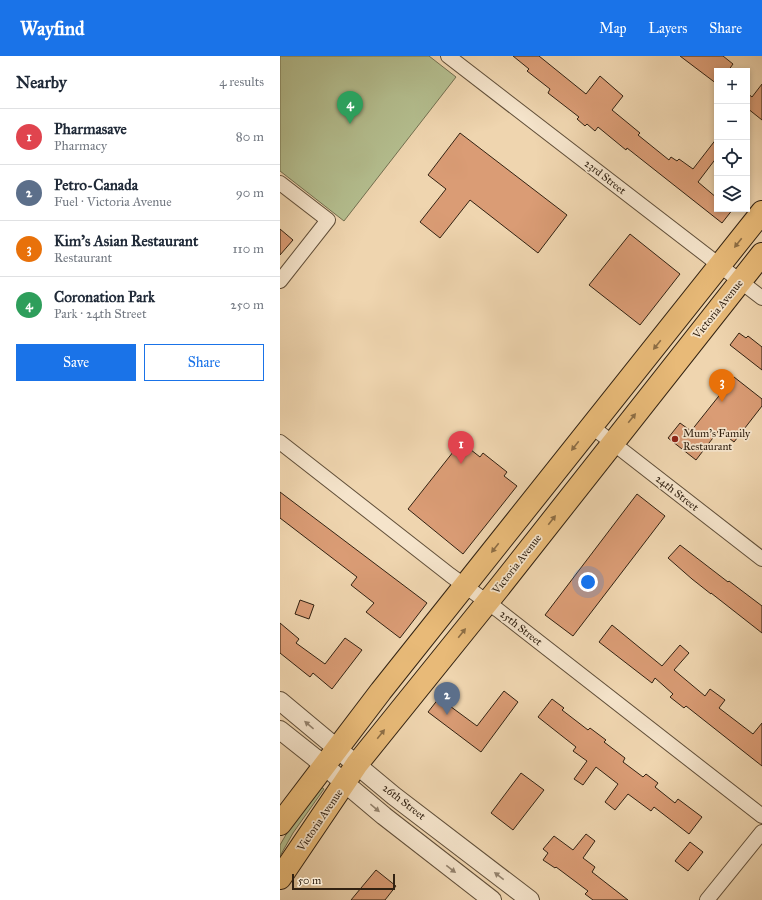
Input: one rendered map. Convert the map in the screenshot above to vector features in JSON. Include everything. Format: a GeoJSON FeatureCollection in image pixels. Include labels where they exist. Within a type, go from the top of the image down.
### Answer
{"type":"FeatureCollection","features":[{"type":"Feature","properties":{"kind":"main road"},"geometry":{"type":"LineString","coordinates":[[280,824],[381,691],[762,212]]}},
{"type":"Feature","properties":{"kind":"main road","name":"Victoria Avenue"},"geometry":{"type":"LineString","coordinates":[[280,878],[357,764],[762,254]]}},
{"type":"Feature","properties":{"kind":"street","name":"23rd Street"},"geometry":{"type":"LineString","coordinates":[[454,58],[762,298]]}},
{"type":"Feature","properties":{"kind":"street"},"geometry":{"type":"LineString","coordinates":[[280,183],[328,220],[280,281]]}},
{"type":"Feature","properties":{"kind":"street","name":"24th Street"},"geometry":{"type":"LineString","coordinates":[[591,426],[762,559]]}},
{"type":"Feature","properties":{"kind":"street","name":"25th Street"},"geometry":{"type":"LineString","coordinates":[[280,442],[762,816]]}},
{"type":"Feature","properties":{"kind":"street","name":"26th Street"},"geometry":{"type":"LineString","coordinates":[[280,701],[331,757],[345,783],[420,845],[492,900]]}},
{"type":"Feature","properties":{"kind":"street","name":"26th Street"},"geometry":{"type":"LineString","coordinates":[[280,730],[331,757],[357,764],[394,796],[530,900]]}},
{"type":"Feature","properties":{"kind":"street"},"geometry":{"type":"LineString","coordinates":[[420,845],[434,826]]}},
{"type":"Feature","properties":{"kind":"street"},"geometry":{"type":"LineString","coordinates":[[707,900],[762,832]]}},
{"type":"Feature","properties":{"kind":"green space"},"geometry":{"type":"Polygon","coordinates":[[[280,56],[429,56],[456,77],[344,221],[280,171],[280,56]]]}},
{"type":"Feature","properties":{"kind":"green space"},"geometry":{"type":"Polygon","coordinates":[[[321,787],[324,789],[293,833],[280,856],[280,845],[298,814],[321,787]]]}},
{"type":"Feature","properties":{"kind":"building"},"geometry":{"type":"Polygon","coordinates":[[[513,56],[539,56],[586,94],[600,76],[623,96],[612,110],[640,133],[638,135],[669,160],[671,157],[677,161],[679,159],[693,169],[714,142],[714,161],[698,182],[714,195],[714,212],[731,212],[722,223],[598,127],[595,131],[587,124],[585,126],[577,119],[579,117],[548,93],[550,89],[527,71],[529,69],[513,56]]]}},
{"type":"Feature","properties":{"kind":"building"},"geometry":{"type":"Polygon","coordinates":[[[680,56],[723,56],[733,64],[730,68],[714,68],[714,82],[680,56]]]}},
{"type":"Feature","properties":{"kind":"building"},"geometry":{"type":"Polygon","coordinates":[[[762,84],[762,120],[750,110],[750,95],[752,97],[762,84]]]}},
{"type":"Feature","properties":{"kind":"building"},"geometry":{"type":"Polygon","coordinates":[[[460,133],[567,215],[538,253],[470,200],[440,238],[420,222],[446,189],[428,175],[460,133]]]}},
{"type":"Feature","properties":{"kind":"building"},"geometry":{"type":"Polygon","coordinates":[[[280,229],[293,240],[280,255],[280,229]]]}},
{"type":"Feature","properties":{"kind":"building"},"geometry":{"type":"Polygon","coordinates":[[[630,234],[680,274],[640,325],[589,285],[630,234]]]}},
{"type":"Feature","properties":{"kind":"building"},"geometry":{"type":"Polygon","coordinates":[[[739,333],[746,338],[748,336],[762,347],[762,370],[730,345],[739,333]]]}},
{"type":"Feature","properties":{"kind":"building"},"geometry":{"type":"Polygon","coordinates":[[[734,377],[762,399],[762,406],[734,442],[719,430],[696,460],[668,438],[680,423],[691,431],[734,377]]]}},
{"type":"Feature","properties":{"kind":"building"},"geometry":{"type":"Polygon","coordinates":[[[461,442],[480,457],[483,453],[507,472],[504,476],[517,486],[463,554],[408,509],[461,442]]]}},
{"type":"Feature","properties":{"kind":"building"},"geometry":{"type":"Polygon","coordinates":[[[280,492],[427,603],[400,638],[366,612],[374,603],[351,585],[357,577],[280,518],[280,492]]]}},
{"type":"Feature","properties":{"kind":"building"},"geometry":{"type":"Polygon","coordinates":[[[637,494],[665,516],[573,636],[545,615],[637,494]]]}},
{"type":"Feature","properties":{"kind":"building"},"geometry":{"type":"Polygon","coordinates":[[[680,545],[762,606],[762,633],[692,579],[668,558],[680,545]]]}},
{"type":"Feature","properties":{"kind":"building"},"geometry":{"type":"Polygon","coordinates":[[[300,600],[314,605],[309,619],[295,614],[300,600]]]}},
{"type":"Feature","properties":{"kind":"building"},"geometry":{"type":"Polygon","coordinates":[[[280,623],[299,639],[296,643],[325,664],[345,638],[362,650],[332,689],[313,673],[310,677],[280,653],[280,623]]]}},
{"type":"Feature","properties":{"kind":"building"},"geometry":{"type":"Polygon","coordinates":[[[612,625],[662,666],[680,645],[689,653],[674,670],[705,696],[710,689],[725,700],[719,708],[753,734],[762,723],[762,766],[686,706],[684,708],[670,697],[673,694],[655,678],[652,683],[599,642],[612,625]]]}},
{"type":"Feature","properties":{"kind":"building"},"geometry":{"type":"Polygon","coordinates":[[[504,691],[518,702],[481,752],[428,712],[439,698],[477,726],[504,691]]]}},
{"type":"Feature","properties":{"kind":"building"},"geometry":{"type":"Polygon","coordinates":[[[552,699],[564,708],[562,710],[588,730],[590,728],[606,740],[604,742],[625,758],[623,762],[643,777],[646,774],[658,783],[655,787],[675,803],[678,799],[702,817],[689,834],[654,807],[651,811],[628,794],[615,810],[605,802],[618,784],[596,767],[583,785],[574,779],[587,761],[573,751],[576,747],[538,717],[552,699]]]}},
{"type":"Feature","properties":{"kind":"building"},"geometry":{"type":"Polygon","coordinates":[[[521,773],[544,790],[513,830],[491,813],[521,773]]]}},
{"type":"Feature","properties":{"kind":"building"},"geometry":{"type":"Polygon","coordinates":[[[586,834],[595,841],[583,858],[595,867],[592,872],[628,900],[593,900],[585,894],[588,891],[556,867],[555,868],[543,860],[548,853],[543,849],[554,836],[573,850],[586,834]]]}},
{"type":"Feature","properties":{"kind":"building"},"geometry":{"type":"Polygon","coordinates":[[[690,842],[703,852],[688,871],[675,861],[690,842]]]}},
{"type":"Feature","properties":{"kind":"building"},"geometry":{"type":"Polygon","coordinates":[[[376,870],[396,886],[385,900],[351,900],[376,870]]]}},
{"type":"Feature","properties":{"kind":"place","name":"Coronation Park"},"geometry":{"type":"Point","coordinates":[350,124]}},
{"type":"Feature","properties":{"kind":"place","name":"Kim's Asian Restaurant"},"geometry":{"type":"Point","coordinates":[722,402]}},
{"type":"Feature","properties":{"kind":"place","name":"Mum's Family Restaurant"},"geometry":{"type":"Point","coordinates":[675,439]}},
{"type":"Feature","properties":{"kind":"place","name":"Pharmasave"},"geometry":{"type":"Point","coordinates":[461,464]}},
{"type":"Feature","properties":{"kind":"place","name":"Petro-Canada"},"geometry":{"type":"Point","coordinates":[447,715]}}]}
